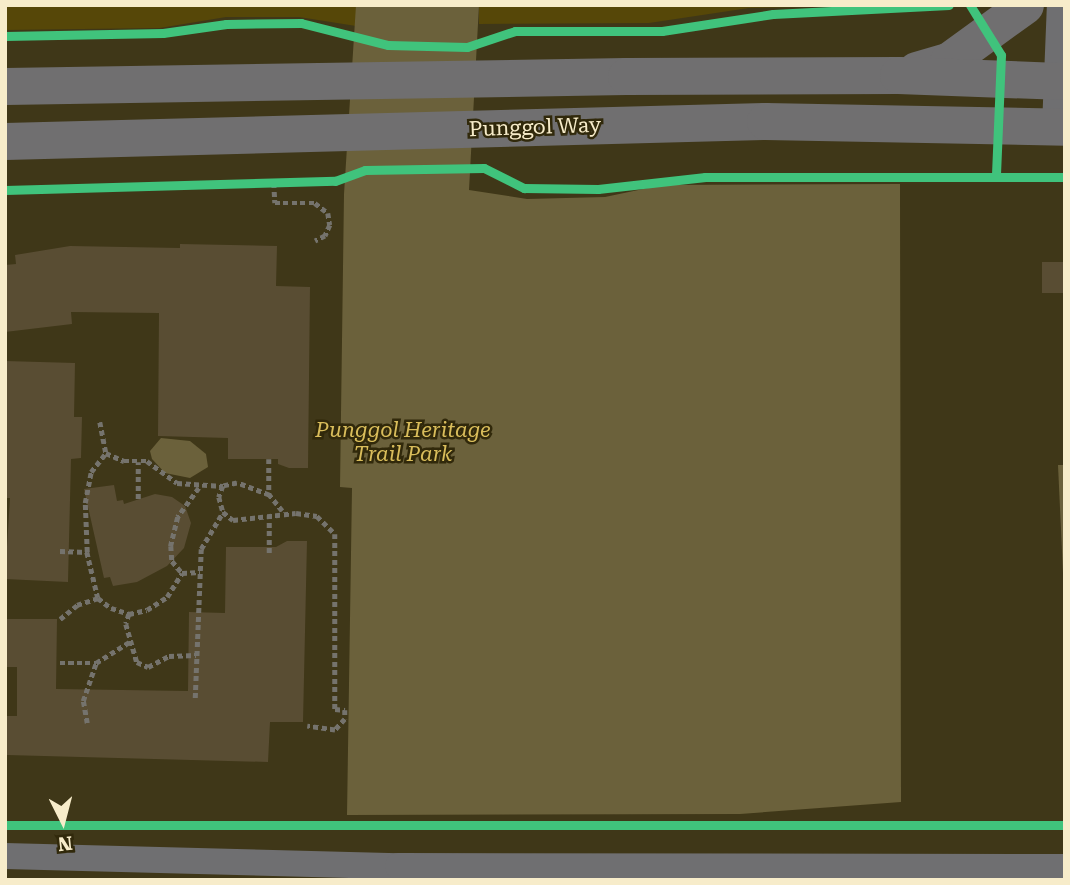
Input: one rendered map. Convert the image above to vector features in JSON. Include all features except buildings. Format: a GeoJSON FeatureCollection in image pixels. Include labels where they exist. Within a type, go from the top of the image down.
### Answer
{"type":"FeatureCollection","features":[{"type":"Feature","properties":{"kind":"main road"},"geometry":{"type":"LineString","coordinates":[[898,75],[948,61],[1025,5]]}},
{"type":"Feature","properties":{"kind":"main road"},"geometry":{"type":"LineString","coordinates":[[5,86],[898,75],[1062,81]]}},
{"type":"Feature","properties":{"kind":"main road","name":"Punggol Way"},"geometry":{"type":"LineString","coordinates":[[5,141],[765,121],[1060,127]]}},
{"type":"Feature","properties":{"kind":"street"},"geometry":{"type":"LineString","coordinates":[[1060,5],[1060,127]]}},
{"type":"Feature","properties":{"kind":"street"},"geometry":{"type":"LineString","coordinates":[[5,856],[398,866],[1065,867]]}},
{"type":"Feature","properties":{"kind":"path"},"geometry":{"type":"LineString","coordinates":[[274,183],[275,203],[315,203],[328,213],[330,225],[326,236],[315,242]]}},
{"type":"Feature","properties":{"kind":"path"},"geometry":{"type":"LineString","coordinates":[[262,184],[287,183]]}},
{"type":"Feature","properties":{"kind":"path"},"geometry":{"type":"LineString","coordinates":[[100,422],[100,441],[106,453],[124,461],[147,461],[177,484],[199,488],[237,483],[269,495],[282,511]]}},
{"type":"Feature","properties":{"kind":"path"},"geometry":{"type":"LineString","coordinates":[[98,598],[87,552],[85,503],[91,472],[106,453]]}},
{"type":"Feature","properties":{"kind":"path"},"geometry":{"type":"LineString","coordinates":[[269,459],[269,495]]}},
{"type":"Feature","properties":{"kind":"path"},"geometry":{"type":"LineString","coordinates":[[138,461],[138,499]]}},
{"type":"Feature","properties":{"kind":"path"},"geometry":{"type":"LineString","coordinates":[[223,486],[219,497],[223,512],[233,520],[248,521],[282,511],[317,516],[335,534],[335,709],[345,710],[345,719],[335,730],[307,726]]}},
{"type":"Feature","properties":{"kind":"path"},"geometry":{"type":"LineString","coordinates":[[182,573],[172,561],[171,546],[178,517],[199,488]]}},
{"type":"Feature","properties":{"kind":"path"},"geometry":{"type":"LineString","coordinates":[[195,698],[200,572],[205,540],[223,512]]}},
{"type":"Feature","properties":{"kind":"path"},"geometry":{"type":"LineString","coordinates":[[269,515],[269,553]]}},
{"type":"Feature","properties":{"kind":"path"},"geometry":{"type":"LineString","coordinates":[[60,551],[87,552]]}},
{"type":"Feature","properties":{"kind":"path"},"geometry":{"type":"LineString","coordinates":[[182,573],[200,572]]}},
{"type":"Feature","properties":{"kind":"path"},"geometry":{"type":"LineString","coordinates":[[60,619],[77,605],[98,598],[129,614],[147,610],[167,597],[182,573]]}},
{"type":"Feature","properties":{"kind":"path"},"geometry":{"type":"LineString","coordinates":[[129,614],[131,641],[137,662],[148,667],[169,656],[196,655]]}},
{"type":"Feature","properties":{"kind":"path"},"geometry":{"type":"LineString","coordinates":[[60,663],[96,663],[131,641]]}},
{"type":"Feature","properties":{"kind":"path"},"geometry":{"type":"LineString","coordinates":[[87,723],[83,701],[96,663]]}},
{"type":"Feature","properties":{"kind":"shaded area"},"geometry":{"type":"Polygon","coordinates":[[[5,5],[356,5],[356,26],[299,17],[226,17],[160,28],[5,30],[5,5]]]}},
{"type":"Feature","properties":{"kind":"shaded area"},"geometry":{"type":"Polygon","coordinates":[[[479,5],[949,5],[749,8],[649,23],[479,24],[479,5]]]}},
{"type":"Feature","properties":{"kind":"green space","name":"Punggol Heritage Trail Park"},"geometry":{"type":"Polygon","coordinates":[[[356,5],[479,5],[469,190],[527,199],[605,197],[662,185],[900,184],[901,802],[740,814],[347,815],[352,488],[340,487],[344,194],[356,5]]]}},
{"type":"Feature","properties":{"kind":"green space"},"geometry":{"type":"Polygon","coordinates":[[[161,438],[190,441],[206,454],[208,467],[190,478],[165,473],[152,459],[150,451],[161,438]]]}},
{"type":"Feature","properties":{"kind":"green space"},"geometry":{"type":"Polygon","coordinates":[[[1058,465],[1065,465],[1063,573],[1058,465]]]}},
{"type":"Feature","properties":{"kind":"cycle path"},"geometry":{"type":"LineString","coordinates":[[5,36],[163,33],[226,24],[301,23],[388,45],[467,47],[515,31],[662,31],[773,14],[949,5]]}},
{"type":"Feature","properties":{"kind":"cycle path"},"geometry":{"type":"LineString","coordinates":[[970,5],[1001,55],[996,175]]}},
{"type":"Feature","properties":{"kind":"cycle path"},"geometry":{"type":"LineString","coordinates":[[5,190],[335,181],[365,170],[484,168],[524,188],[598,189],[705,177],[1065,177]]}},
{"type":"Feature","properties":{"kind":"cycle path"},"geometry":{"type":"LineString","coordinates":[[5,825],[1065,825]]}}]}
